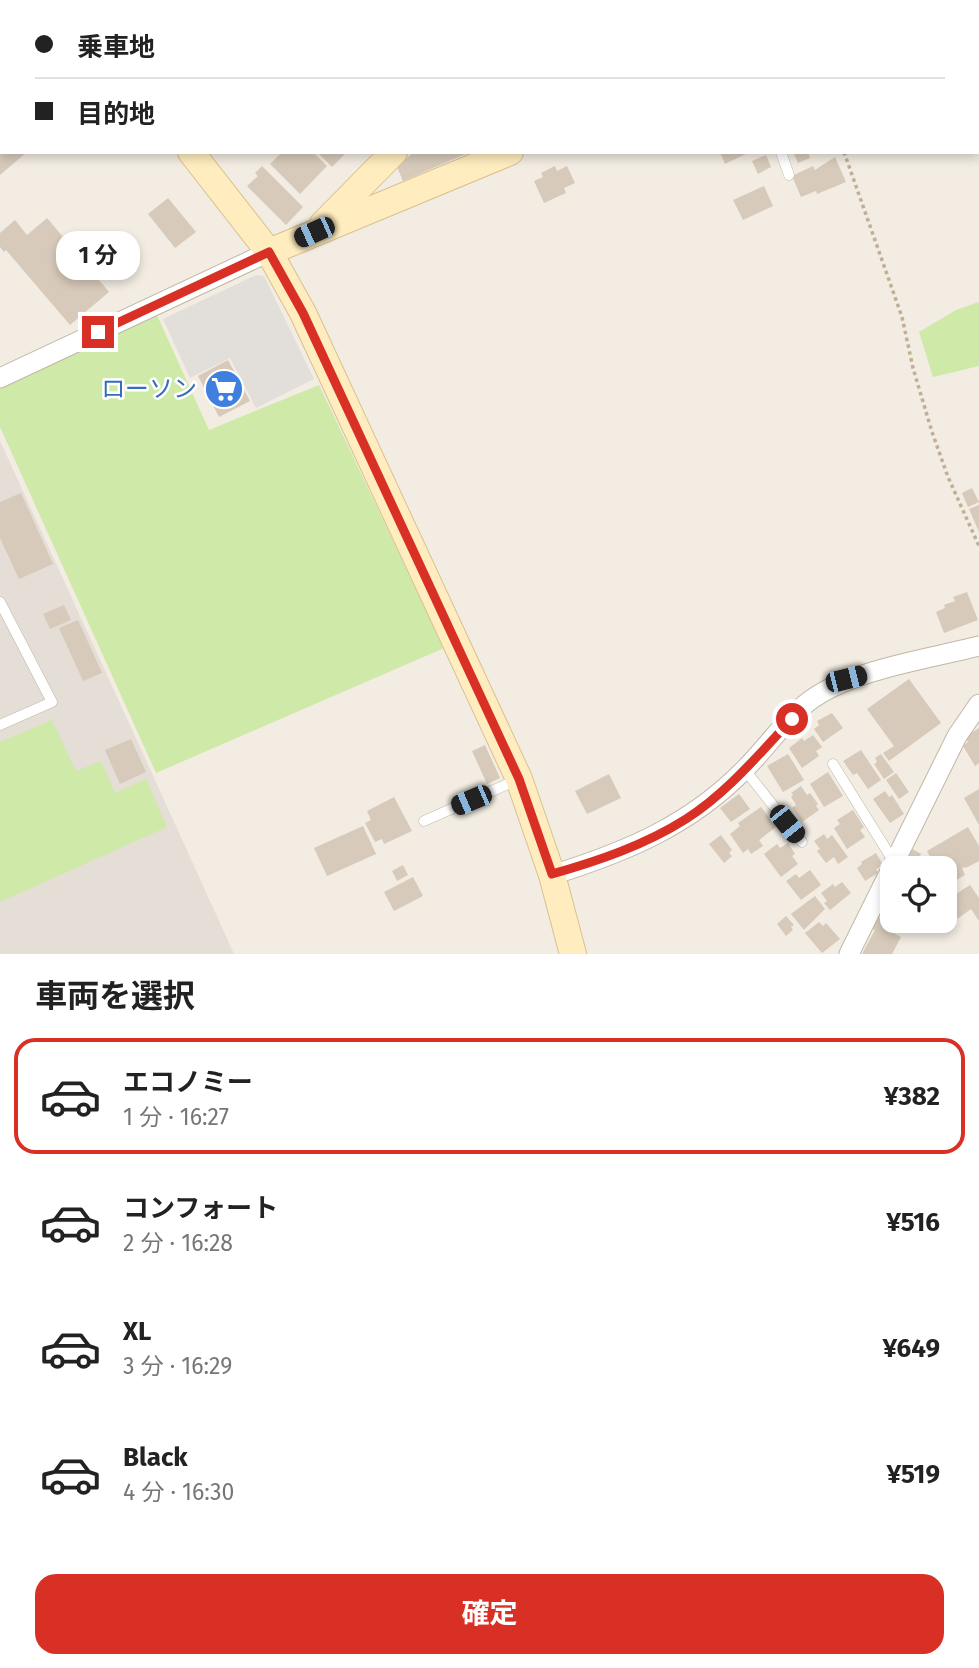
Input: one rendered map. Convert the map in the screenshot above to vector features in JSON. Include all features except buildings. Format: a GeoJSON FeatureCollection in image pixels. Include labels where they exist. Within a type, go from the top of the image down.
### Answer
{"type":"FeatureCollection","features":[{"type":"Feature","properties":{"kind":"street"},"geometry":{"type":"LineString","coordinates":[[193,154],[269,252],[303,313],[519,779],[552,874],[573,954]]}},
{"type":"Feature","properties":{"kind":"street"},"geometry":{"type":"LineString","coordinates":[[314,232],[392,154]]}},
{"type":"Feature","properties":{"kind":"street"},"geometry":{"type":"LineString","coordinates":[[0,378],[314,232],[505,154]]}},
{"type":"Feature","properties":{"kind":"street"},"geometry":{"type":"LineString","coordinates":[[552,874],[606,858],[687,819],[745,770],[807,702],[846,679],[979,646]]}},
{"type":"Feature","properties":{"kind":"street"},"geometry":{"type":"LineString","coordinates":[[897,856],[957,736],[979,705]]}},
{"type":"Feature","properties":{"kind":"street"},"geometry":{"type":"LineString","coordinates":[[849,954],[880,891]]}},
{"type":"Feature","properties":{"kind":"lane"},"geometry":{"type":"LineString","coordinates":[[782,154],[789,175]]}},
{"type":"Feature","properties":{"kind":"lane"},"geometry":{"type":"LineString","coordinates":[[0,602],[52,702],[0,725]]}},
{"type":"Feature","properties":{"kind":"lane"},"geometry":{"type":"LineString","coordinates":[[833,764],[890,856]]}},
{"type":"Feature","properties":{"kind":"lane"},"geometry":{"type":"LineString","coordinates":[[745,770],[802,842]]}},
{"type":"Feature","properties":{"kind":"lane"},"geometry":{"type":"LineString","coordinates":[[424,821],[519,779]]}},
{"type":"Feature","properties":{"kind":"path"},"geometry":{"type":"LineString","coordinates":[[845,154],[902,317],[913,368],[932,432],[948,477],[979,546]]}},
{"type":"Feature","properties":{"kind":"shaded area"},"geometry":{"type":"Polygon","coordinates":[[[256,275],[264,276],[314,379],[256,408],[230,358],[190,378],[163,319],[256,275]]]}},
{"type":"Feature","properties":{"kind":"shaded area"},"geometry":{"type":"Polygon","coordinates":[[[0,441],[155,780],[234,954],[0,954],[0,441]]]}},
{"type":"Feature","properties":{"kind":"green space"},"geometry":{"type":"Polygon","coordinates":[[[979,302],[979,366],[933,377],[919,332],[956,310],[979,302]]]}},
{"type":"Feature","properties":{"kind":"green space"},"geometry":{"type":"Polygon","coordinates":[[[156,313],[209,430],[319,385],[444,648],[156,773],[0,427],[0,384],[156,313]]]}},
{"type":"Feature","properties":{"kind":"green space"},"geometry":{"type":"Polygon","coordinates":[[[52,720],[76,771],[101,761],[115,793],[146,779],[167,827],[0,902],[0,742],[52,720]]]}},
{"type":"Feature","properties":{"kind":"place","name":"ローソン"},"geometry":{"type":"Point","coordinates":[224,389]}},
{"type":"Feature","properties":{"kind":"route"},"geometry":{"type":"LineString","coordinates":[[98,332],[269,252],[303,313],[519,779],[552,874],[606,858],[687,819],[745,770],[792,719]]}}]}
